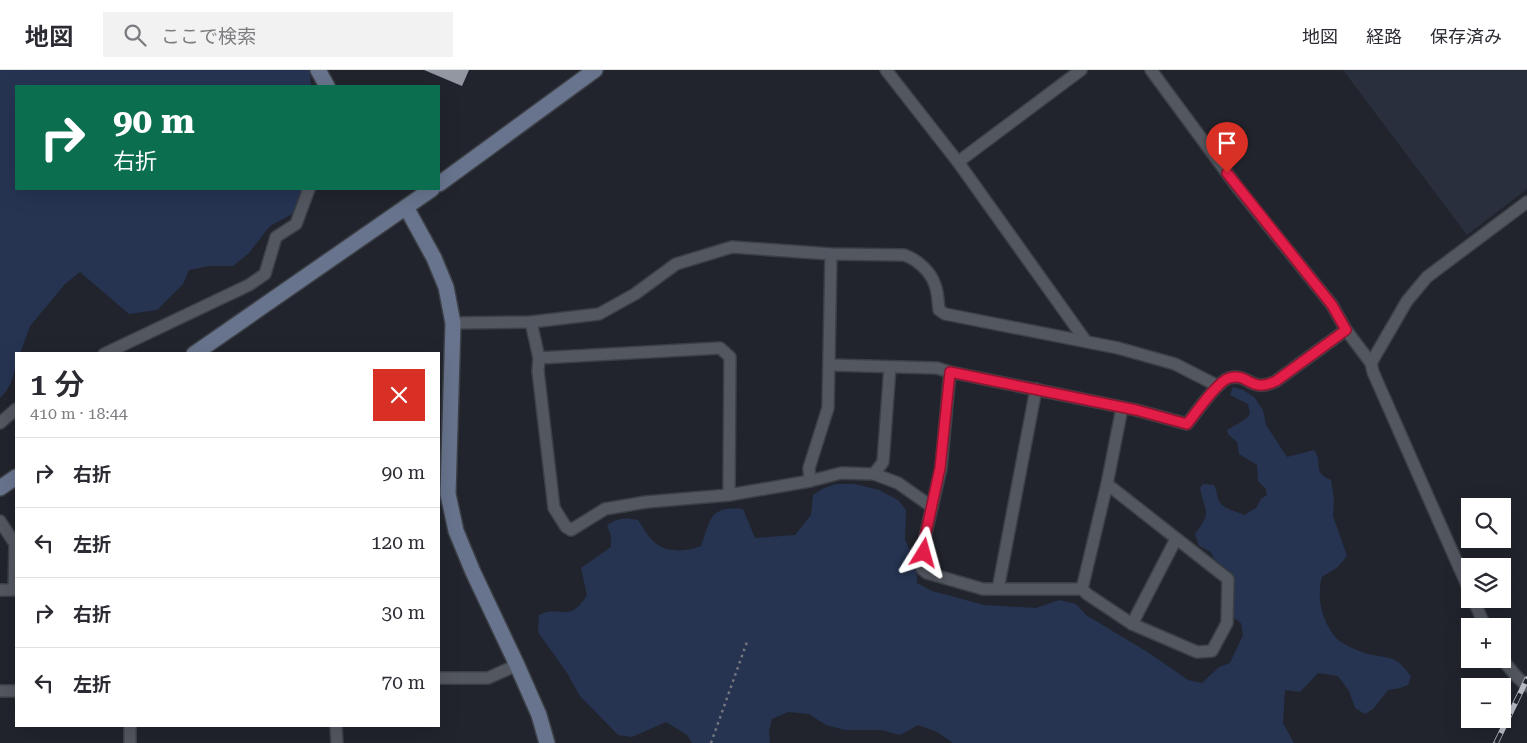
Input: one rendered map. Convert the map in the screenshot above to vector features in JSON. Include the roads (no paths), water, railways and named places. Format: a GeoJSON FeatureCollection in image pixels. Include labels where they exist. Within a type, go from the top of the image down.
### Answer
{"type":"FeatureCollection","features":[{"type":"Feature","properties":{"kind":"street"},"geometry":{"type":"LineString","coordinates":[[318,70],[327,85]]}},
{"type":"Feature","properties":{"kind":"street"},"geometry":{"type":"LineString","coordinates":[[440,183],[595,70]]}},
{"type":"Feature","properties":{"kind":"street"},"geometry":{"type":"LineString","coordinates":[[886,70],[958,162],[1085,340]]}},
{"type":"Feature","properties":{"kind":"street"},"geometry":{"type":"LineString","coordinates":[[958,162],[1081,70]]}},
{"type":"Feature","properties":{"kind":"street"},"geometry":{"type":"LineString","coordinates":[[1150,70],[1238,188],[1332,305],[1346,330],[1372,362],[1373,372],[1461,572]]}},
{"type":"Feature","properties":{"kind":"street"},"geometry":{"type":"LineString","coordinates":[[108,352],[249,285],[265,274],[276,237],[296,224],[308,190]]}},
{"type":"Feature","properties":{"kind":"street"},"geometry":{"type":"LineString","coordinates":[[197,352],[406,207],[425,191]]}},
{"type":"Feature","properties":{"kind":"street"},"geometry":{"type":"LineString","coordinates":[[1372,362],[1406,301],[1428,277],[1527,202]]}},
{"type":"Feature","properties":{"kind":"street"},"geometry":{"type":"LineString","coordinates":[[406,207],[434,258],[446,287],[453,323],[453,375],[448,435],[448,494],[456,531],[473,572],[518,665],[539,715],[547,743]]}},
{"type":"Feature","properties":{"kind":"street"},"geometry":{"type":"LineString","coordinates":[[453,323],[531,322],[599,314],[635,294],[676,264],[732,247],[831,254],[904,255],[912,257],[933,280],[936,285],[939,310],[945,314],[1118,348],[1175,364],[1218,386]]}},
{"type":"Feature","properties":{"kind":"street"},"geometry":{"type":"LineString","coordinates":[[810,480],[809,468],[828,408],[831,254]]}},
{"type":"Feature","properties":{"kind":"street"},"geometry":{"type":"LineString","coordinates":[[531,322],[539,358],[538,371],[554,508],[566,527],[572,530],[605,509],[646,502],[729,496],[841,473],[874,474],[898,483],[932,507]]}},
{"type":"Feature","properties":{"kind":"street"},"geometry":{"type":"LineString","coordinates":[[830,365],[937,368],[1187,424],[1224,380],[1234,377],[1242,378],[1259,386],[1268,385],[1346,330]]}},
{"type":"Feature","properties":{"kind":"street"},"geometry":{"type":"LineString","coordinates":[[539,358],[720,348],[730,357],[729,496]]}},
{"type":"Feature","properties":{"kind":"street"},"geometry":{"type":"LineString","coordinates":[[874,474],[884,462],[890,367]]}},
{"type":"Feature","properties":{"kind":"street"},"geometry":{"type":"LineString","coordinates":[[950,372],[940,468],[925,537],[922,569],[927,574],[984,589],[1082,589],[1132,624],[1197,652],[1212,651],[1227,623],[1228,579],[1107,484]]}},
{"type":"Feature","properties":{"kind":"street"},"geometry":{"type":"LineString","coordinates":[[998,589],[1036,389]]}},
{"type":"Feature","properties":{"kind":"street"},"geometry":{"type":"LineString","coordinates":[[1082,589],[1107,484],[1122,408]]}},
{"type":"Feature","properties":{"kind":"street"},"geometry":{"type":"LineString","coordinates":[[0,423],[15,410]]}},
{"type":"Feature","properties":{"kind":"street"},"geometry":{"type":"LineString","coordinates":[[0,488],[15,478]]}},
{"type":"Feature","properties":{"kind":"street"},"geometry":{"type":"LineString","coordinates":[[0,521],[15,544],[14,590],[0,590]]}},
{"type":"Feature","properties":{"kind":"street"},"geometry":{"type":"LineString","coordinates":[[1132,624],[1176,539]]}},
{"type":"Feature","properties":{"kind":"street"},"geometry":{"type":"LineString","coordinates":[[440,678],[488,678],[518,665]]}},
{"type":"Feature","properties":{"kind":"street"},"geometry":{"type":"LineString","coordinates":[[1509,668],[1527,686]]}},
{"type":"Feature","properties":{"kind":"street"},"geometry":{"type":"LineString","coordinates":[[0,691],[15,691]]}},
{"type":"Feature","properties":{"kind":"street"},"geometry":{"type":"LineString","coordinates":[[130,727],[130,743]]}},
{"type":"Feature","properties":{"kind":"street"},"geometry":{"type":"LineString","coordinates":[[336,727],[337,743]]}},
{"type":"Feature","properties":{"kind":"railway"},"geometry":{"type":"LineString","coordinates":[[1496,743],[1527,679]]}}]}
